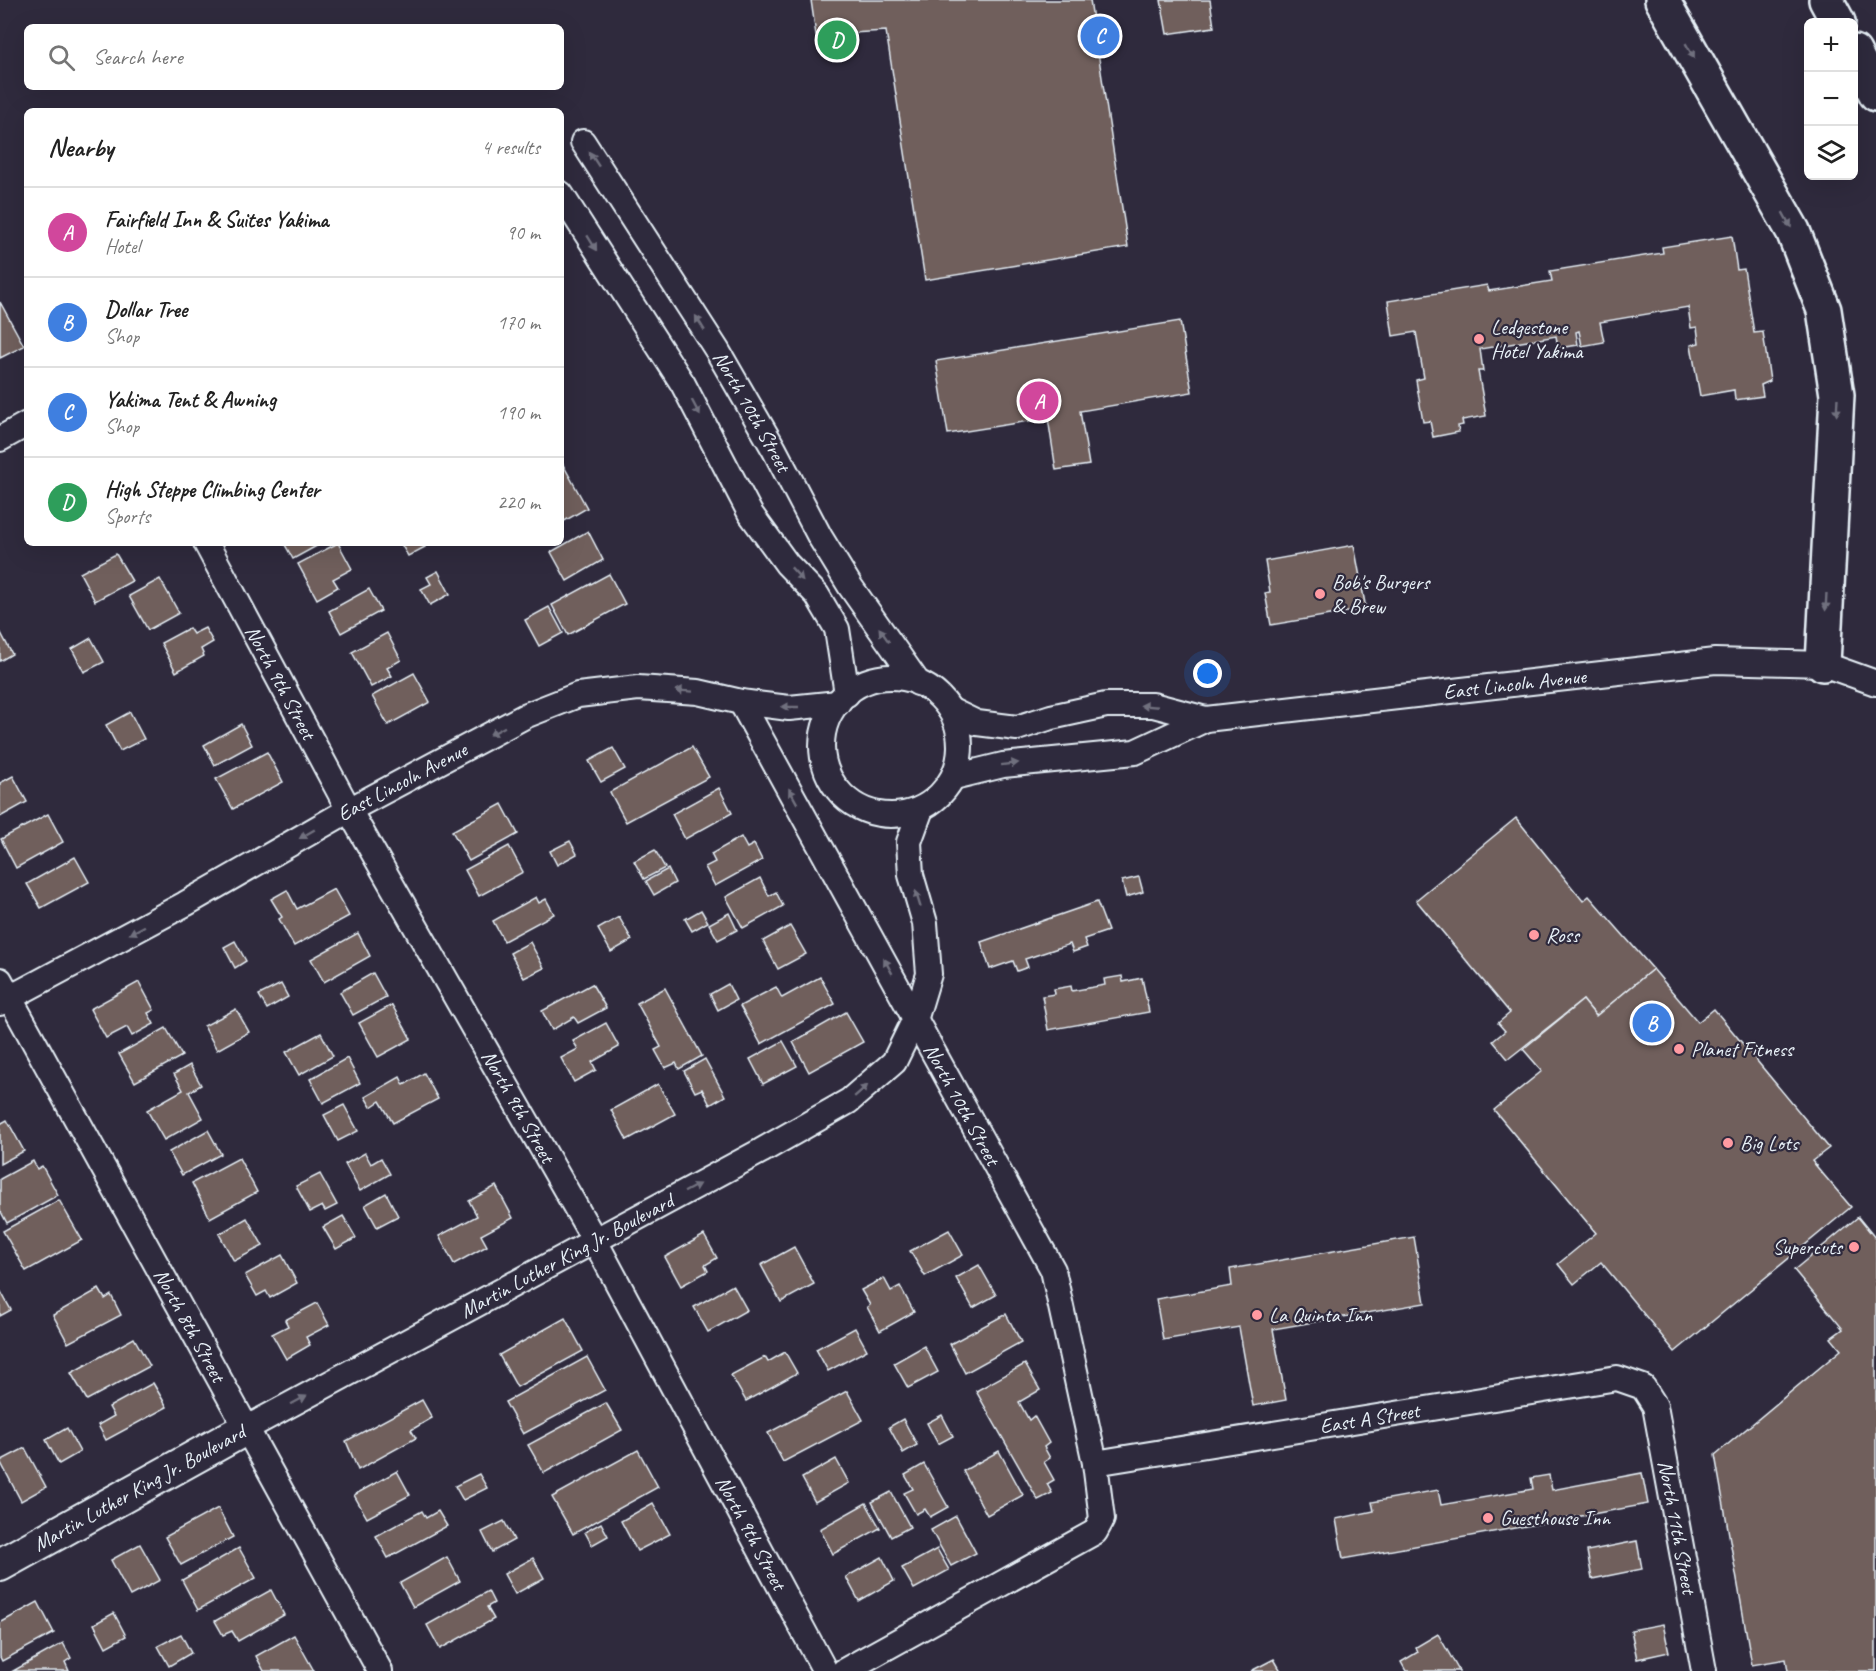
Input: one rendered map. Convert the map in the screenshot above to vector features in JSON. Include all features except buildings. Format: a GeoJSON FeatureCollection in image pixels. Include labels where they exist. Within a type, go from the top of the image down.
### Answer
{"type":"FeatureCollection","features":[{"type":"Feature","properties":{"kind":"highway"},"geometry":{"type":"LineString","coordinates":[[1662,0],[1793,231],[1824,310],[1837,395],[1823,664]]}},
{"type":"Feature","properties":{"kind":"highway"},"geometry":{"type":"LineString","coordinates":[[1826,0],[1836,18]]}},
{"type":"Feature","properties":{"kind":"highway"},"geometry":{"type":"LineString","coordinates":[[1858,60],[1876,94]]}},
{"type":"Feature","properties":{"kind":"main road","name":"Martin Luther King Jr. Boulevard"},"geometry":{"type":"LineString","coordinates":[[0,1565],[247,1428]]}},
{"type":"Feature","properties":{"kind":"street","name":"North 10th Street"},"geometry":{"type":"LineString","coordinates":[[583,142],[717,350],[774,449],[820,537],[850,586],[918,683]]}},
{"type":"Feature","properties":{"kind":"street"},"geometry":{"type":"LineString","coordinates":[[564,199],[683,384],[750,513],[787,564],[817,595],[837,629],[843,698]]}},
{"type":"Feature","properties":{"kind":"street"},"geometry":{"type":"LineString","coordinates":[[0,439],[24,426]]}},
{"type":"Feature","properties":{"kind":"street","name":"North 9th Street"},"geometry":{"type":"LineString","coordinates":[[208,546],[349,810],[595,1241],[825,1671]]}},
{"type":"Feature","properties":{"kind":"street","name":"East Lincoln Avenue"},"geometry":{"type":"LineString","coordinates":[[954,777],[1003,765],[1135,752],[1206,719],[1715,661],[1823,664],[1876,683]]}},
{"type":"Feature","properties":{"kind":"street"},"geometry":{"type":"LineString","coordinates":[[881,678],[900,678],[918,683],[936,694],[950,710],[959,732],[960,755],[954,777],[940,796],[921,809],[898,815],[875,813],[854,804],[837,789],[826,768],[822,745],[827,723],[843,698],[863,684],[881,678]]}},
{"type":"Feature","properties":{"kind":"street","name":"East Lincoln Avenue"},"geometry":{"type":"LineString","coordinates":[[3,994],[185,904],[349,810],[527,715],[578,695],[638,688],[698,692],[741,702],[789,708],[843,698]]}},
{"type":"Feature","properties":{"kind":"street","name":"North 10th Street"},"geometry":{"type":"LineString","coordinates":[[741,702],[1053,1270],[1095,1463],[1102,1519],[1095,1532],[844,1671]]}},
{"type":"Feature","properties":{"kind":"street","name":"East Lincoln Avenue"},"geometry":{"type":"LineString","coordinates":[[950,710],[977,723],[1017,728],[1051,717],[1106,705],[1153,705],[1206,719]]}},
{"type":"Feature","properties":{"kind":"street","name":"Martin Luther King Jr. Boulevard"},"geometry":{"type":"LineString","coordinates":[[247,1428],[849,1101],[894,1062],[916,1017],[929,974],[925,923],[911,875],[909,842],[921,809]]}},
{"type":"Feature","properties":{"kind":"street","name":"North 8th Street"},"geometry":{"type":"LineString","coordinates":[[3,994],[247,1428],[380,1671]]}},
{"type":"Feature","properties":{"kind":"street","name":"East A Street"},"geometry":{"type":"LineString","coordinates":[[1095,1463],[1617,1378],[1642,1387]]}},
{"type":"Feature","properties":{"kind":"street","name":"North 11th Street"},"geometry":{"type":"LineString","coordinates":[[1642,1387],[1655,1406],[1704,1671]]}},
{"type":"Feature","properties":{"kind":"place","name":"Yakima Tent & Awning"},"geometry":{"type":"Point","coordinates":[1100,36]}},
{"type":"Feature","properties":{"kind":"place","name":"High Steppe Climbing Center"},"geometry":{"type":"Point","coordinates":[837,40]}},
{"type":"Feature","properties":{"kind":"place","name":"Ledgestone Hotel Yakima"},"geometry":{"type":"Point","coordinates":[1479,339]}},
{"type":"Feature","properties":{"kind":"place","name":"Fairfield Inn & Suites Yakima"},"geometry":{"type":"Point","coordinates":[1039,401]}},
{"type":"Feature","properties":{"kind":"place","name":"Bob's Burgers & Brew"},"geometry":{"type":"Point","coordinates":[1320,594]}},
{"type":"Feature","properties":{"kind":"place","name":"Ross"},"geometry":{"type":"Point","coordinates":[1534,935]}},
{"type":"Feature","properties":{"kind":"place","name":"Dollar Tree"},"geometry":{"type":"Point","coordinates":[1652,1023]}},
{"type":"Feature","properties":{"kind":"place","name":"Planet Fitness"},"geometry":{"type":"Point","coordinates":[1679,1049]}},
{"type":"Feature","properties":{"kind":"place","name":"Big Lots"},"geometry":{"type":"Point","coordinates":[1728,1143]}},
{"type":"Feature","properties":{"kind":"place","name":"Supercuts"},"geometry":{"type":"Point","coordinates":[1854,1247]}},
{"type":"Feature","properties":{"kind":"place","name":"La Quinta Inn"},"geometry":{"type":"Point","coordinates":[1257,1315]}},
{"type":"Feature","properties":{"kind":"place","name":"Guesthouse Inn"},"geometry":{"type":"Point","coordinates":[1488,1518]}}]}
